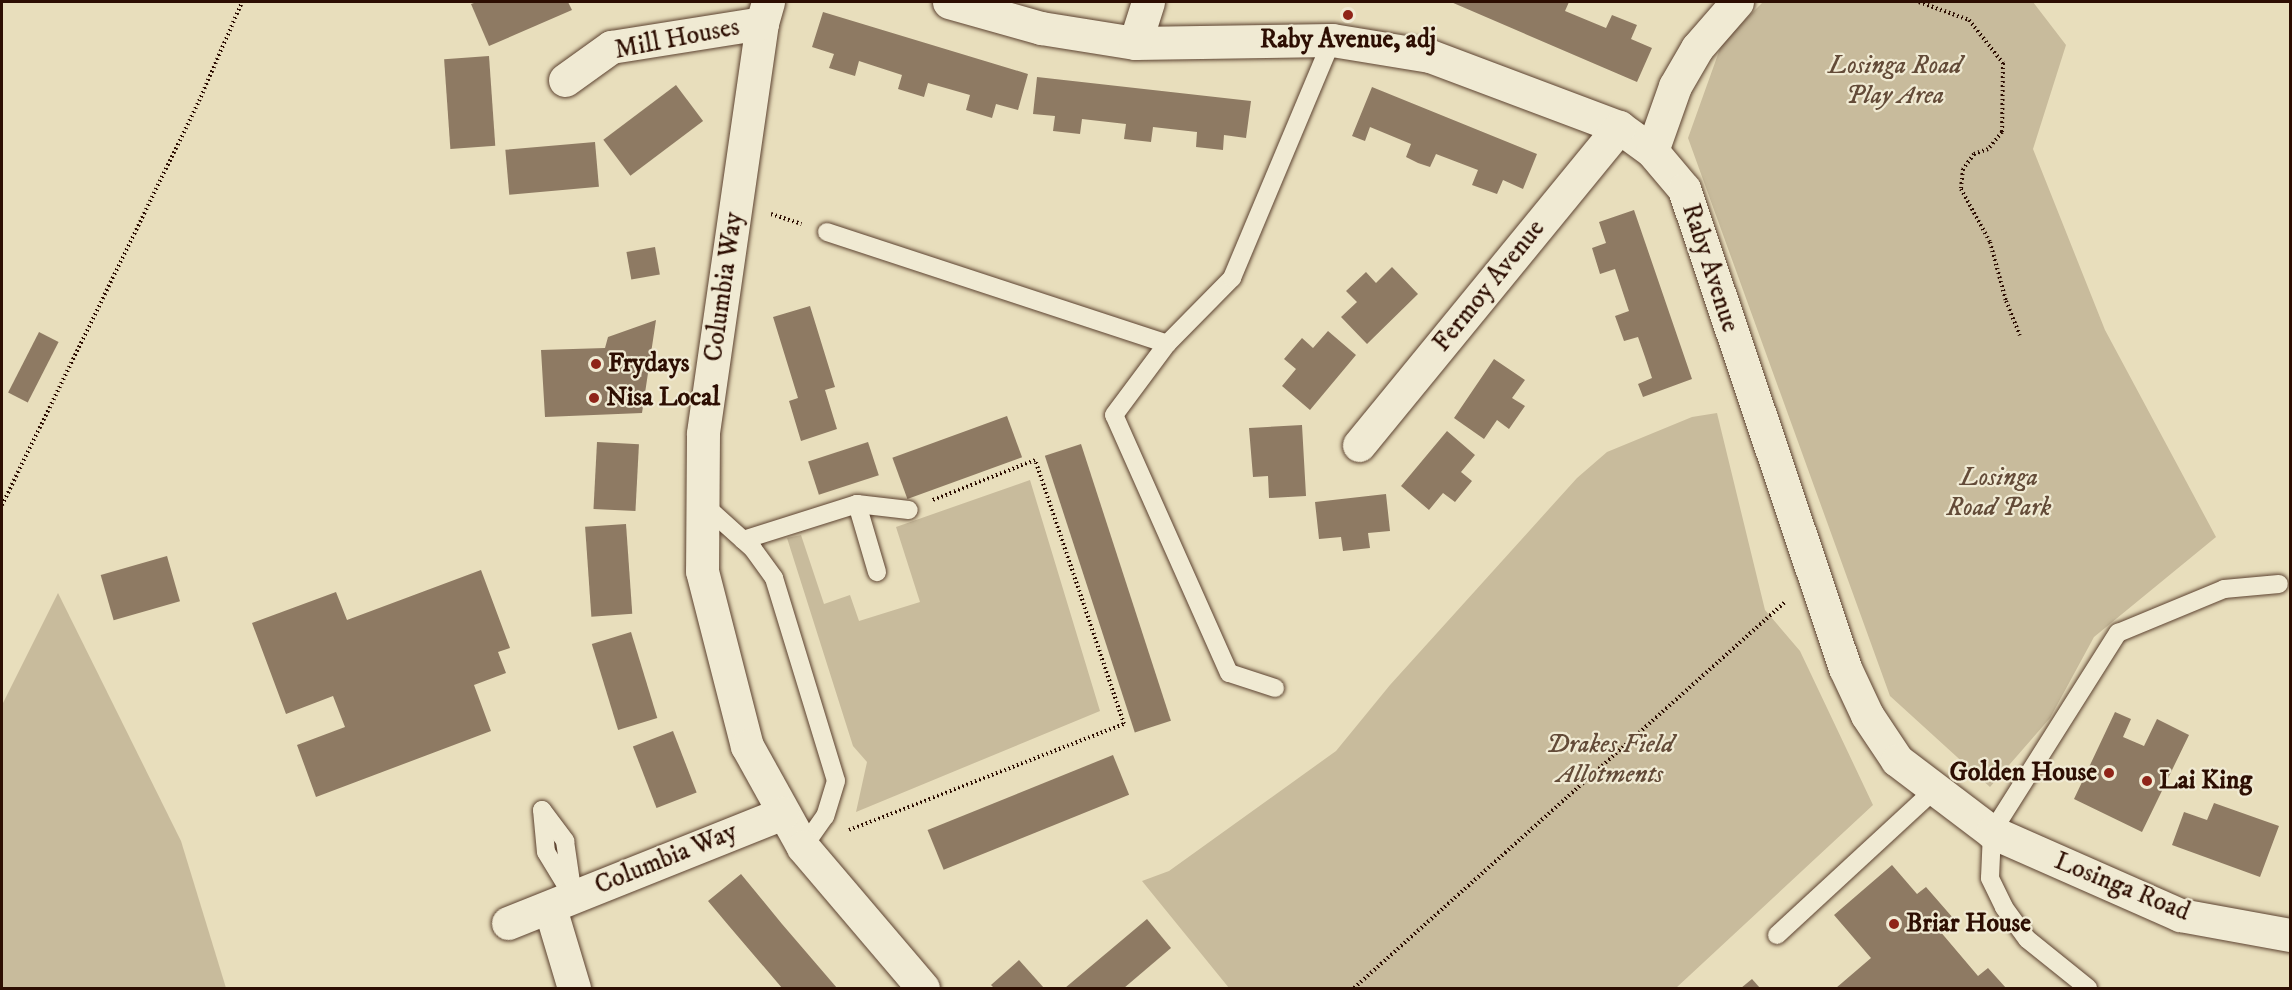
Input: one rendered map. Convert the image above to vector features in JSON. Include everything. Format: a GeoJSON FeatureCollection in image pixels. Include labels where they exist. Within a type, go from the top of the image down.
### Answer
{"type":"FeatureCollection","features":[{"type":"Feature","properties":{"kind":"street","name":"Raby Avenue"},"geometry":{"type":"LineString","coordinates":[[950,2],[1041,28],[1135,43],[1332,40],[1430,56],[1619,127],[1652,151],[1684,189],[1698,220],[1739,359],[1845,668],[1868,715],[1898,760],[1992,832]]}},
{"type":"Feature","properties":{"kind":"street"},"geometry":{"type":"LineString","coordinates":[[1135,43],[1148,2]]}},
{"type":"Feature","properties":{"kind":"street"},"geometry":{"type":"LineString","coordinates":[[1652,151],[1675,86],[1697,48],[1737,2]]}},
{"type":"Feature","properties":{"kind":"street","name":"Mill Houses"},"geometry":{"type":"LineString","coordinates":[[565,80],[611,47],[765,12]]}},
{"type":"Feature","properties":{"kind":"street","name":"Columbia Way"},"geometry":{"type":"LineString","coordinates":[[765,12],[703,434],[700,502],[702,571],[747,746],[803,847],[923,988]]}},
{"type":"Feature","properties":{"kind":"street","name":"Fermoy Avenue"},"geometry":{"type":"LineString","coordinates":[[1359,445],[1619,127]]}},
{"type":"Feature","properties":{"kind":"street","name":"Columbia Way"},"geometry":{"type":"LineString","coordinates":[[508,923],[783,813]]}},
{"type":"Feature","properties":{"kind":"street","name":"Losinga Road"},"geometry":{"type":"LineString","coordinates":[[1992,832],[2180,915],[2290,936]]}},
{"type":"Feature","properties":{"kind":"street"},"geometry":{"type":"LineString","coordinates":[[562,902],[574,988]]}},
{"type":"Feature","properties":{"kind":"lane"},"geometry":{"type":"LineString","coordinates":[[1275,688],[1229,673],[1114,415],[1167,344],[1232,278],[1332,40]]}},
{"type":"Feature","properties":{"kind":"lane"},"geometry":{"type":"LineString","coordinates":[[827,232],[1167,344]]}},
{"type":"Feature","properties":{"kind":"lane"},"geometry":{"type":"LineString","coordinates":[[700,502],[743,540],[774,578],[836,781],[825,816],[803,847]]}},
{"type":"Feature","properties":{"kind":"lane"},"geometry":{"type":"LineString","coordinates":[[743,540],[857,504],[909,510]]}},
{"type":"Feature","properties":{"kind":"lane"},"geometry":{"type":"LineString","coordinates":[[857,504],[877,572]]}},
{"type":"Feature","properties":{"kind":"lane"},"geometry":{"type":"LineString","coordinates":[[2088,988],[2027,939],[2004,907],[1990,878],[1992,832],[2118,633],[2224,589],[2279,584]]}},
{"type":"Feature","properties":{"kind":"lane"},"geometry":{"type":"LineString","coordinates":[[1777,935],[1935,789]]}},
{"type":"Feature","properties":{"kind":"path"},"geometry":{"type":"LineString","coordinates":[[2,505],[199,101],[242,2]]}},
{"type":"Feature","properties":{"kind":"path"},"geometry":{"type":"LineString","coordinates":[[1919,2],[1969,20],[2003,63],[2001,132],[1988,149],[1974,154],[1963,169],[1961,189],[1990,242],[2006,301],[2020,335]]}},
{"type":"Feature","properties":{"kind":"path"},"geometry":{"type":"LineString","coordinates":[[735,204],[827,232]]}},
{"type":"Feature","properties":{"kind":"path"},"geometry":{"type":"LineString","coordinates":[[825,816],[851,832],[1124,724],[1035,460],[909,510]]}},
{"type":"Feature","properties":{"kind":"path"},"geometry":{"type":"LineString","coordinates":[[1354,988],[1815,575]]}},
{"type":"Feature","properties":{"kind":"green space","name":"Losinga Road Park"},"geometry":{"type":"Polygon","coordinates":[[[1763,2],[2033,2],[2066,45],[2033,149],[2105,330],[2216,537],[2094,637],[2050,718],[1990,787],[1890,696],[1688,138],[1722,43],[1763,2]]]}},
{"type":"Feature","properties":{"kind":"green space","name":"Drakes Field Allotments"},"geometry":{"type":"Polygon","coordinates":[[[1717,413],[1765,610],[1800,651],[1873,805],[1676,988],[1229,988],[1142,881],[1169,871],[1336,751],[1390,685],[1577,478],[1607,452],[1692,417],[1717,413]]]}},
{"type":"Feature","properties":{"kind":"green space"},"geometry":{"type":"Polygon","coordinates":[[[1030,480],[1100,711],[856,812],[867,762],[853,746],[787,538],[801,535],[824,604],[850,595],[859,621],[920,602],[896,527],[1030,480]]]}},
{"type":"Feature","properties":{"kind":"green space"},"geometry":{"type":"Polygon","coordinates":[[[58,593],[181,841],[226,988],[2,988],[2,705],[58,593]]]}},
{"type":"Feature","properties":{"kind":"building"},"geometry":{"type":"Polygon","coordinates":[[[477,2],[568,2],[572,10],[489,46],[471,4],[477,2]]]}},
{"type":"Feature","properties":{"kind":"building"},"geometry":{"type":"Polygon","coordinates":[[[1451,2],[1569,2],[1565,11],[1606,28],[1612,15],[1637,25],[1631,39],[1652,48],[1637,82],[1451,2]]]}},
{"type":"Feature","properties":{"kind":"building"},"geometry":{"type":"Polygon","coordinates":[[[823,12],[1028,74],[1018,110],[996,104],[992,118],[966,110],[970,95],[928,83],[924,97],[898,89],[902,75],[859,61],[855,76],[829,68],[834,54],[812,47],[823,12]]]}},
{"type":"Feature","properties":{"kind":"building"},"geometry":{"type":"Polygon","coordinates":[[[489,56],[495,146],[450,149],[444,59],[489,56]]]}},
{"type":"Feature","properties":{"kind":"building"},"geometry":{"type":"Polygon","coordinates":[[[1037,77],[1251,101],[1246,138],[1224,135],[1223,150],[1196,147],[1197,132],[1153,127],[1151,142],[1124,139],[1126,124],[1082,119],[1080,134],[1053,131],[1055,116],[1033,114],[1037,77]]]}},
{"type":"Feature","properties":{"kind":"building"},"geometry":{"type":"Polygon","coordinates":[[[676,85],[703,121],[630,176],[603,140],[676,85]]]}},
{"type":"Feature","properties":{"kind":"building"},"geometry":{"type":"Polygon","coordinates":[[[1372,87],[1537,154],[1523,189],[1503,180],[1497,194],[1472,185],[1478,170],[1436,154],[1430,167],[1418,163],[1406,157],[1411,144],[1370,127],[1365,141],[1352,136],[1372,87]]]}},
{"type":"Feature","properties":{"kind":"building"},"geometry":{"type":"Polygon","coordinates":[[[595,142],[599,187],[509,195],[505,150],[595,142]]]}},
{"type":"Feature","properties":{"kind":"building"},"geometry":{"type":"Polygon","coordinates":[[[1634,210],[1692,379],[1643,397],[1638,384],[1652,378],[1638,337],[1624,341],[1615,316],[1629,311],[1615,269],[1600,274],[1592,248],[1606,243],[1599,222],[1634,210]]]}},
{"type":"Feature","properties":{"kind":"building"},"geometry":{"type":"Polygon","coordinates":[[[655,247],[660,275],[631,280],[626,252],[655,247]]]}},
{"type":"Feature","properties":{"kind":"building"},"geometry":{"type":"Polygon","coordinates":[[[1392,267],[1418,294],[1367,344],[1341,317],[1357,302],[1346,291],[1366,272],[1376,283],[1392,267]]]}},
{"type":"Feature","properties":{"kind":"building"},"geometry":{"type":"Polygon","coordinates":[[[810,306],[835,387],[825,390],[837,429],[801,441],[789,401],[798,398],[773,317],[810,306]]]}},
{"type":"Feature","properties":{"kind":"building"},"geometry":{"type":"Polygon","coordinates":[[[656,320],[642,413],[545,417],[541,350],[605,348],[608,337],[656,320]]]}},
{"type":"Feature","properties":{"kind":"building"},"geometry":{"type":"Polygon","coordinates":[[[1328,331],[1356,355],[1310,410],[1282,386],[1296,369],[1284,359],[1302,338],[1313,348],[1328,331]]]}},
{"type":"Feature","properties":{"kind":"building"},"geometry":{"type":"Polygon","coordinates":[[[39,332],[59,342],[28,403],[8,393],[39,332]]]}},
{"type":"Feature","properties":{"kind":"building"},"geometry":{"type":"Polygon","coordinates":[[[1494,359],[1525,380],[1512,398],[1525,406],[1509,429],[1497,420],[1484,439],[1454,418],[1494,359]]]}},
{"type":"Feature","properties":{"kind":"building"},"geometry":{"type":"Polygon","coordinates":[[[1007,416],[1022,457],[907,499],[892,458],[1007,416]]]}},
{"type":"Feature","properties":{"kind":"building"},"geometry":{"type":"Polygon","coordinates":[[[1302,425],[1306,496],[1269,498],[1268,476],[1253,477],[1249,428],[1302,425]]]}},
{"type":"Feature","properties":{"kind":"building"},"geometry":{"type":"Polygon","coordinates":[[[1447,431],[1475,455],[1461,472],[1472,481],[1455,502],[1443,493],[1429,510],[1401,486],[1447,431]]]}},
{"type":"Feature","properties":{"kind":"building"},"geometry":{"type":"Polygon","coordinates":[[[597,442],[639,444],[635,511],[593,509],[597,442]]]}},
{"type":"Feature","properties":{"kind":"building"},"geometry":{"type":"Polygon","coordinates":[[[868,442],[879,475],[819,495],[808,461],[868,442]]]}},
{"type":"Feature","properties":{"kind":"building"},"geometry":{"type":"Polygon","coordinates":[[[1081,444],[1171,721],[1135,733],[1045,456],[1081,444]]]}},
{"type":"Feature","properties":{"kind":"building"},"geometry":{"type":"Polygon","coordinates":[[[1386,494],[1390,531],[1368,533],[1370,548],[1343,551],[1341,537],[1319,539],[1315,502],[1386,494]]]}},
{"type":"Feature","properties":{"kind":"building"},"geometry":{"type":"Polygon","coordinates":[[[626,524],[632,614],[591,617],[585,527],[626,524]]]}},
{"type":"Feature","properties":{"kind":"building"},"geometry":{"type":"Polygon","coordinates":[[[167,556],[180,601],[114,620],[101,575],[167,556]]]}},
{"type":"Feature","properties":{"kind":"building"},"geometry":{"type":"Polygon","coordinates":[[[481,570],[510,648],[498,652],[506,673],[474,685],[491,731],[316,797],[297,745],[345,727],[333,696],[286,714],[252,623],[336,592],[347,620],[481,570]]]}},
{"type":"Feature","properties":{"kind":"building"},"geometry":{"type":"Polygon","coordinates":[[[631,632],[657,718],[618,730],[592,644],[631,632]]]}},
{"type":"Feature","properties":{"kind":"building"},"geometry":{"type":"Polygon","coordinates":[[[2115,712],[2131,719],[2123,737],[2144,746],[2157,719],[2189,735],[2142,832],[2074,799],[2115,712]]]}},
{"type":"Feature","properties":{"kind":"building"},"geometry":{"type":"Polygon","coordinates":[[[673,731],[697,793],[657,808],[633,746],[673,731]]]}},
{"type":"Feature","properties":{"kind":"building"},"geometry":{"type":"Polygon","coordinates":[[[1113,755],[1129,795],[944,870],[928,830],[1113,755]]]}},
{"type":"Feature","properties":{"kind":"building"},"geometry":{"type":"Polygon","coordinates":[[[2214,803],[2279,826],[2260,877],[2172,845],[2184,812],[2207,820],[2214,803]]]}},
{"type":"Feature","properties":{"kind":"building","name":"Briar House"},"geometry":{"type":"Polygon","coordinates":[[[1892,865],[1917,894],[1926,887],[1953,918],[1939,930],[1978,976],[1988,968],[2006,988],[1836,988],[1871,958],[1834,915],[1892,865]]]}},
{"type":"Feature","properties":{"kind":"building"},"geometry":{"type":"Polygon","coordinates":[[[741,874],[837,988],[782,988],[729,926],[708,901],[741,874]]]}},
{"type":"Feature","properties":{"kind":"building"},"geometry":{"type":"Polygon","coordinates":[[[1147,919],[1171,948],[1124,988],[1065,988],[1147,919]]]}},
{"type":"Feature","properties":{"kind":"building"},"geometry":{"type":"Polygon","coordinates":[[[1019,960],[1044,988],[994,988],[991,985],[1019,960]]]}},
{"type":"Feature","properties":{"kind":"building"},"geometry":{"type":"Polygon","coordinates":[[[1752,979],[1760,988],[1741,988],[1752,979]]]}},
{"type":"Feature","properties":{"kind":"place","name":"Raby Avenue, adj"},"geometry":{"type":"Point","coordinates":[1348,15]}},
{"type":"Feature","properties":{"kind":"place","name":"Frydays"},"geometry":{"type":"Point","coordinates":[596,364]}},
{"type":"Feature","properties":{"kind":"place","name":"Nisa Local"},"geometry":{"type":"Point","coordinates":[594,398]}},
{"type":"Feature","properties":{"kind":"place","name":"Golden House"},"geometry":{"type":"Point","coordinates":[2109,773]}},
{"type":"Feature","properties":{"kind":"place","name":"Lai King"},"geometry":{"type":"Point","coordinates":[2147,781]}},
{"type":"Feature","properties":{"kind":"place","name":"Briar House"},"geometry":{"type":"Point","coordinates":[1894,924]}},
{"type":"Feature","properties":{"kind":"park label","name":"Losinga Road Play Area"},"geometry":{"type":"Point","coordinates":[1895,81]}}]}
